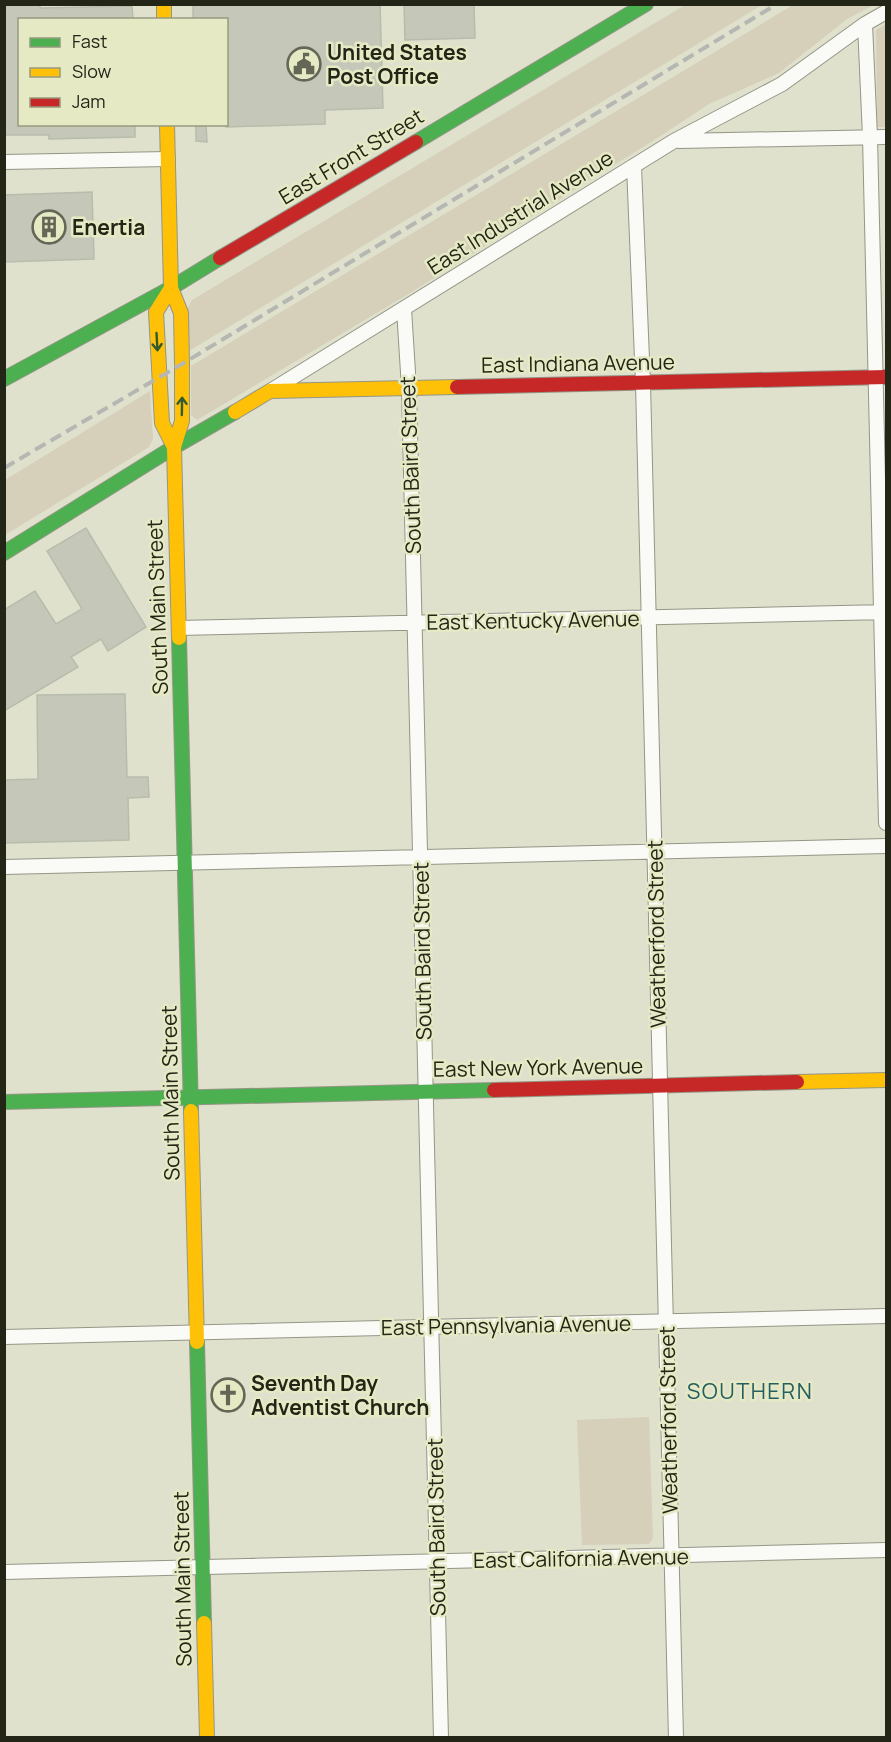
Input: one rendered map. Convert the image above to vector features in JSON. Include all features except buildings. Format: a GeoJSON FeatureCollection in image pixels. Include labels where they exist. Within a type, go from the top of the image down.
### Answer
{"type":"FeatureCollection","features":[{"type":"Feature","properties":{"kind":"street","name":"East Front Street"},"geometry":{"type":"LineString","coordinates":[[4,379],[171,288],[646,4]]}},
{"type":"Feature","properties":{"kind":"street","name":"East Industrial Avenue"},"geometry":{"type":"LineString","coordinates":[[4,553],[674,141],[782,84],[886,12]]}},
{"type":"Feature","properties":{"kind":"street"},"geometry":{"type":"LineString","coordinates":[[866,24],[881,377],[886,823]]}},
{"type":"Feature","properties":{"kind":"street","name":"South Main Street"},"geometry":{"type":"LineString","coordinates":[[167,126],[171,288],[181,313],[182,421],[174,447],[207,1737]]}},
{"type":"Feature","properties":{"kind":"street"},"geometry":{"type":"LineString","coordinates":[[674,141],[886,137]]}},
{"type":"Feature","properties":{"kind":"street"},"geometry":{"type":"LineString","coordinates":[[4,162],[168,159]]}},
{"type":"Feature","properties":{"kind":"street","name":"Weatherford Street"},"geometry":{"type":"LineString","coordinates":[[634,166],[643,382],[676,1737]]}},
{"type":"Feature","properties":{"kind":"street","name":"South Main Street"},"geometry":{"type":"LineString","coordinates":[[171,288],[156,312],[162,423],[174,447]]}},
{"type":"Feature","properties":{"kind":"street","name":"South Baird Street"},"geometry":{"type":"LineString","coordinates":[[404,309],[409,388],[441,1737]]}},
{"type":"Feature","properties":{"kind":"street","name":"East Indiana Avenue"},"geometry":{"type":"LineString","coordinates":[[270,391],[881,377]]}},
{"type":"Feature","properties":{"kind":"street","name":"East Kentucky Avenue"},"geometry":{"type":"LineString","coordinates":[[179,628],[884,612]]}},
{"type":"Feature","properties":{"kind":"street"},"geometry":{"type":"LineString","coordinates":[[4,867],[886,846]]}},
{"type":"Feature","properties":{"kind":"street","name":"East New York Avenue"},"geometry":{"type":"LineString","coordinates":[[4,1101],[886,1080]]}},
{"type":"Feature","properties":{"kind":"street","name":"East Pennsylvania Avenue"},"geometry":{"type":"LineString","coordinates":[[4,1337],[886,1316]]}},
{"type":"Feature","properties":{"kind":"street","name":"East California Avenue"},"geometry":{"type":"LineString","coordinates":[[4,1572],[886,1550]]}},
{"type":"Feature","properties":{"kind":"shaded area"},"geometry":{"type":"Polygon","coordinates":[[[685,5],[762,5],[189,351],[188,307],[192,300],[685,5]]]}},
{"type":"Feature","properties":{"kind":"shaded area"},"geometry":{"type":"Polygon","coordinates":[[[793,5],[874,5],[847,19],[779,73],[709,104],[410,293],[197,420],[191,415],[191,366],[793,5]]]}},
{"type":"Feature","properties":{"kind":"shaded area"},"geometry":{"type":"Polygon","coordinates":[[[886,24],[886,127],[877,127],[876,30],[886,24]]]}},
{"type":"Feature","properties":{"kind":"shaded area"},"geometry":{"type":"Polygon","coordinates":[[[150,391],[153,439],[149,447],[5,535],[5,480],[150,391]]]}},
{"type":"Feature","properties":{"kind":"shaded area"},"geometry":{"type":"Polygon","coordinates":[[[649,1417],[653,1538],[649,1544],[582,1545],[577,1420],[649,1417]]]}},
{"type":"Feature","properties":{"kind":"railway"},"geometry":{"type":"LineString","coordinates":[[4,468],[182,364],[777,4]]}},
{"type":"Feature","properties":{"kind":"traffic: fast"},"geometry":{"type":"LineString","coordinates":[[416,142],[646,4]]}},
{"type":"Feature","properties":{"kind":"traffic: fast"},"geometry":{"type":"LineString","coordinates":[[4,379],[171,288],[220,258]]}},
{"type":"Feature","properties":{"kind":"traffic: fast"},"geometry":{"type":"LineString","coordinates":[[4,553],[174,447],[235,412]]}},
{"type":"Feature","properties":{"kind":"traffic: fast"},"geometry":{"type":"LineString","coordinates":[[179,638],[191,1111]]}},
{"type":"Feature","properties":{"kind":"traffic: fast"},"geometry":{"type":"LineString","coordinates":[[4,1102],[494,1090]]}},
{"type":"Feature","properties":{"kind":"traffic: fast"},"geometry":{"type":"LineString","coordinates":[[197,1342],[204,1623]]}},
{"type":"Feature","properties":{"kind":"traffic: slow"},"geometry":{"type":"LineString","coordinates":[[164,4],[164,18]]}},
{"type":"Feature","properties":{"kind":"traffic: slow"},"geometry":{"type":"LineString","coordinates":[[167,126],[171,288],[181,313],[182,421],[174,447],[179,638]]}},
{"type":"Feature","properties":{"kind":"traffic: slow"},"geometry":{"type":"LineString","coordinates":[[171,288],[156,312],[162,423],[174,447]]}},
{"type":"Feature","properties":{"kind":"traffic: slow"},"geometry":{"type":"LineString","coordinates":[[235,412],[270,391],[457,387]]}},
{"type":"Feature","properties":{"kind":"traffic: slow"},"geometry":{"type":"LineString","coordinates":[[797,1082],[886,1080]]}},
{"type":"Feature","properties":{"kind":"traffic: slow"},"geometry":{"type":"LineString","coordinates":[[191,1111],[197,1342]]}},
{"type":"Feature","properties":{"kind":"traffic: slow"},"geometry":{"type":"LineString","coordinates":[[204,1623],[207,1738]]}},
{"type":"Feature","properties":{"kind":"traffic: jam"},"geometry":{"type":"LineString","coordinates":[[220,258],[416,142]]}},
{"type":"Feature","properties":{"kind":"traffic: jam"},"geometry":{"type":"LineString","coordinates":[[457,387],[886,377]]}},
{"type":"Feature","properties":{"kind":"traffic: jam"},"geometry":{"type":"LineString","coordinates":[[494,1090],[797,1082]]}},
{"type":"Feature","properties":{"kind":"place","name":"United States Post Office"},"geometry":{"type":"Point","coordinates":[304,64]}},
{"type":"Feature","properties":{"kind":"place","name":"Enertia"},"geometry":{"type":"Point","coordinates":[49,227]}},
{"type":"Feature","properties":{"kind":"place","name":"Seventh Day Adventist Church"},"geometry":{"type":"Point","coordinates":[228,1395]}},
{"type":"Feature","properties":{"kind":"district","name":"SOUTHERN"},"geometry":{"type":"Point","coordinates":[750,1391]}}]}
